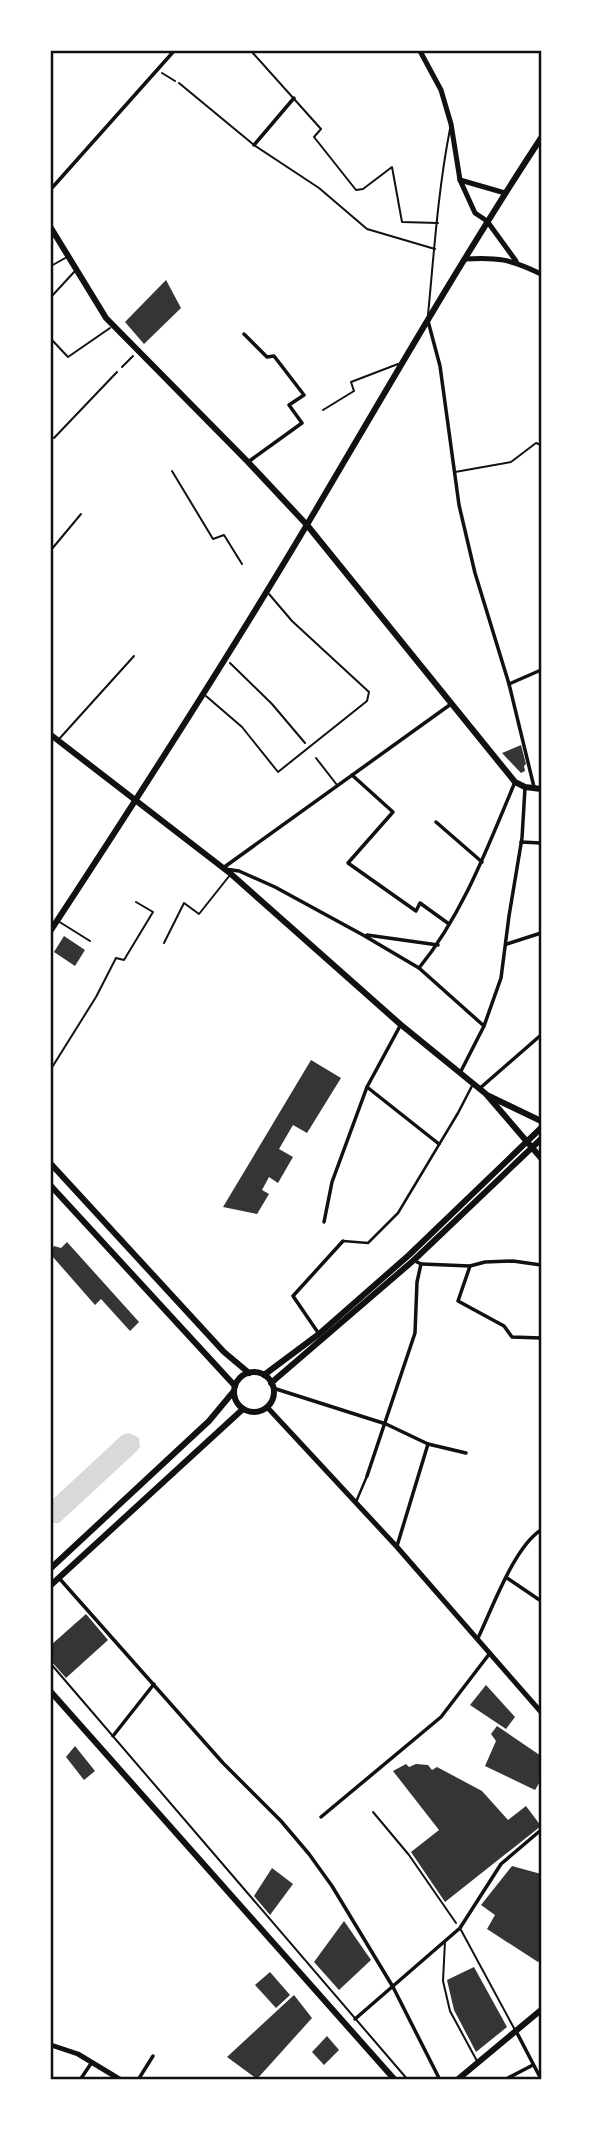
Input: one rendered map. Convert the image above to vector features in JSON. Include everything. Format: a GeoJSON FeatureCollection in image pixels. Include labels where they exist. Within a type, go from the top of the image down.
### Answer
{"type":"FeatureCollection","features":[{"type":"Feature","properties":{"kind":"main road"},"geometry":{"type":"LineString","coordinates":[[51,930],[135,802],[307,525],[463,259],[541,138]]}},
{"type":"Feature","properties":{"kind":"main road"},"geometry":{"type":"LineString","coordinates":[[51,228],[97,306],[113,325],[307,525],[515,782],[538,789]]}},
{"type":"Feature","properties":{"kind":"main road"},"geometry":{"type":"LineString","coordinates":[[51,735],[231,874],[401,1024],[486,1094],[541,1158]]}},
{"type":"Feature","properties":{"kind":"main road"},"geometry":{"type":"LineString","coordinates":[[486,1094],[541,1121]]}},
{"type":"Feature","properties":{"kind":"main road"},"geometry":{"type":"LineString","coordinates":[[272,1385],[411,1258],[530,1144],[541,1128]]}},
{"type":"Feature","properties":{"kind":"main road"},"geometry":{"type":"LineString","coordinates":[[530,1144],[541,1139]]}},
{"type":"Feature","properties":{"kind":"main road"},"geometry":{"type":"LineString","coordinates":[[51,1164],[223,1352],[249,1373],[264,1375],[272,1385],[273,1398],[267,1407],[258,1411],[243,1409],[236,1401],[234,1389],[51,1186]]}},
{"type":"Feature","properties":{"kind":"main road"},"geometry":{"type":"LineString","coordinates":[[264,1375],[319,1334],[411,1258]]}},
{"type":"Feature","properties":{"kind":"main road"},"geometry":{"type":"LineString","coordinates":[[132,1273],[142,1264]]}},
{"type":"Feature","properties":{"kind":"main road"},"geometry":{"type":"LineString","coordinates":[[51,1568],[209,1422],[240,1377],[249,1373]]}},
{"type":"Feature","properties":{"kind":"main road"},"geometry":{"type":"LineString","coordinates":[[51,1585],[243,1409]]}},
{"type":"Feature","properties":{"kind":"main road"},"geometry":{"type":"LineString","coordinates":[[51,1692],[395,2080]]}},
{"type":"Feature","properties":{"kind":"main road"},"geometry":{"type":"LineString","coordinates":[[457,2080],[541,2010]]}},
{"type":"Feature","properties":{"kind":"street"},"geometry":{"type":"LineString","coordinates":[[51,189],[174,51]]}},
{"type":"Feature","properties":{"kind":"street"},"geometry":{"type":"LineString","coordinates":[[420,51],[441,90],[451,124],[460,180],[475,213],[487,221],[516,261]]}},
{"type":"Feature","properties":{"kind":"street"},"geometry":{"type":"LineString","coordinates":[[254,145],[294,98]]}},
{"type":"Feature","properties":{"kind":"street"},"geometry":{"type":"LineString","coordinates":[[460,180],[505,193]]}},
{"type":"Feature","properties":{"kind":"street"},"geometry":{"type":"LineString","coordinates":[[463,259],[488,257],[516,261],[541,274]]}},
{"type":"Feature","properties":{"kind":"street"},"geometry":{"type":"LineString","coordinates":[[427,319],[440,366],[459,505],[475,573],[538,789]]}},
{"type":"Feature","properties":{"kind":"street"},"geometry":{"type":"LineString","coordinates":[[244,334],[267,357],[274,356],[304,395],[289,405],[302,423],[248,462]]}},
{"type":"Feature","properties":{"kind":"street"},"geometry":{"type":"LineString","coordinates":[[509,684],[541,670]]}},
{"type":"Feature","properties":{"kind":"street"},"geometry":{"type":"LineString","coordinates":[[223,868],[451,704]]}},
{"type":"Feature","properties":{"kind":"street"},"geometry":{"type":"LineString","coordinates":[[352,775],[393,812],[348,863],[416,911],[420,903],[449,923]]}},
{"type":"Feature","properties":{"kind":"street"},"geometry":{"type":"LineString","coordinates":[[419,968],[438,945],[482,862],[515,782]]}},
{"type":"Feature","properties":{"kind":"street"},"geometry":{"type":"LineString","coordinates":[[460,1073],[484,1026],[501,978],[521,842],[525,787]]}},
{"type":"Feature","properties":{"kind":"street"},"geometry":{"type":"LineString","coordinates":[[436,822],[482,862]]}},
{"type":"Feature","properties":{"kind":"street"},"geometry":{"type":"LineString","coordinates":[[521,842],[541,843]]}},
{"type":"Feature","properties":{"kind":"street"},"geometry":{"type":"LineString","coordinates":[[223,868],[275,887],[419,968],[484,1026]]}},
{"type":"Feature","properties":{"kind":"street"},"geometry":{"type":"LineString","coordinates":[[506,944],[541,933]]}},
{"type":"Feature","properties":{"kind":"street"},"geometry":{"type":"LineString","coordinates":[[363,935],[438,945]]}},
{"type":"Feature","properties":{"kind":"street"},"geometry":{"type":"LineString","coordinates":[[324,1222],[332,1182],[367,1087],[401,1024]]}},
{"type":"Feature","properties":{"kind":"street"},"geometry":{"type":"LineString","coordinates":[[319,1334],[293,1296],[343,1241],[368,1243],[398,1213],[476,1086],[541,1035]]}},
{"type":"Feature","properties":{"kind":"street"},"geometry":{"type":"LineString","coordinates":[[367,1087],[439,1144]]}},
{"type":"Feature","properties":{"kind":"street"},"geometry":{"type":"LineString","coordinates":[[411,1258],[421,1265],[470,1266],[513,1261],[541,1265]]}},
{"type":"Feature","properties":{"kind":"street"},"geometry":{"type":"LineString","coordinates":[[356,1502],[386,1424],[415,1333],[421,1265]]}},
{"type":"Feature","properties":{"kind":"street"},"geometry":{"type":"LineString","coordinates":[[470,1266],[458,1301],[505,1326],[512,1337],[541,1338]]}},
{"type":"Feature","properties":{"kind":"street"},"geometry":{"type":"LineString","coordinates":[[272,1385],[386,1424],[428,1444],[466,1453]]}},
{"type":"Feature","properties":{"kind":"street"},"geometry":{"type":"LineString","coordinates":[[267,1407],[397,1547],[541,1712]]}},
{"type":"Feature","properties":{"kind":"street"},"geometry":{"type":"LineString","coordinates":[[397,1547],[428,1444]]}},
{"type":"Feature","properties":{"kind":"street"},"geometry":{"type":"LineString","coordinates":[[477,1639],[515,1561],[534,1534],[541,1530]]}},
{"type":"Feature","properties":{"kind":"street"},"geometry":{"type":"LineString","coordinates":[[59,1577],[223,1763],[281,1821],[309,1854],[332,1886],[393,1987],[440,2080]]}},
{"type":"Feature","properties":{"kind":"street"},"geometry":{"type":"LineString","coordinates":[[507,1578],[541,1601]]}},
{"type":"Feature","properties":{"kind":"street"},"geometry":{"type":"LineString","coordinates":[[321,1817],[441,1717],[490,1653]]}},
{"type":"Feature","properties":{"kind":"street"},"geometry":{"type":"LineString","coordinates":[[113,1736],[154,1684]]}},
{"type":"Feature","properties":{"kind":"street"},"geometry":{"type":"LineString","coordinates":[[355,2019],[460,1928],[501,1864],[541,1830]]}},
{"type":"Feature","properties":{"kind":"street"},"geometry":{"type":"LineString","coordinates":[[516,2031],[541,2079]]}},
{"type":"Feature","properties":{"kind":"street"},"geometry":{"type":"LineString","coordinates":[[51,2045],[78,2054],[121,2080]]}},
{"type":"Feature","properties":{"kind":"street"},"geometry":{"type":"LineString","coordinates":[[138,2080],[153,2056]]}},
{"type":"Feature","properties":{"kind":"street"},"geometry":{"type":"LineString","coordinates":[[80,2080],[92,2062]]}},
{"type":"Feature","properties":{"kind":"street"},"geometry":{"type":"LineString","coordinates":[[504,2080],[533,2065]]}},
{"type":"Feature","properties":{"kind":"lane"},"geometry":{"type":"LineString","coordinates":[[251,51],[321,129],[314,136],[356,190],[363,189],[392,167],[402,222],[438,223]]}},
{"type":"Feature","properties":{"kind":"lane"},"geometry":{"type":"LineString","coordinates":[[179,83],[254,145],[319,188],[367,229],[435,249]]}},
{"type":"Feature","properties":{"kind":"lane"},"geometry":{"type":"LineString","coordinates":[[427,319],[438,223],[440,178],[451,124]]}},
{"type":"Feature","properties":{"kind":"lane"},"geometry":{"type":"LineString","coordinates":[[51,265],[68,256]]}},
{"type":"Feature","properties":{"kind":"lane"},"geometry":{"type":"LineString","coordinates":[[51,297],[76,270]]}},
{"type":"Feature","properties":{"kind":"lane"},"geometry":{"type":"LineString","coordinates":[[51,340],[68,357],[113,325]]}},
{"type":"Feature","properties":{"kind":"lane"},"geometry":{"type":"LineString","coordinates":[[323,410],[354,391],[351,382],[402,362]]}},
{"type":"Feature","properties":{"kind":"lane"},"geometry":{"type":"LineString","coordinates":[[54,438],[117,372]]}},
{"type":"Feature","properties":{"kind":"lane"},"geometry":{"type":"LineString","coordinates":[[454,472],[511,462],[536,443],[541,445]]}},
{"type":"Feature","properties":{"kind":"lane"},"geometry":{"type":"LineString","coordinates":[[172,471],[213,539],[224,534],[242,564]]}},
{"type":"Feature","properties":{"kind":"lane"},"geometry":{"type":"LineString","coordinates":[[51,550],[81,514]]}},
{"type":"Feature","properties":{"kind":"lane"},"geometry":{"type":"LineString","coordinates":[[202,693],[242,727],[278,772],[366,701],[369,692],[292,621],[266,590]]}},
{"type":"Feature","properties":{"kind":"lane"},"geometry":{"type":"LineString","coordinates":[[57,740],[134,656]]}},
{"type":"Feature","properties":{"kind":"lane"},"geometry":{"type":"LineString","coordinates":[[316,758],[337,786]]}},
{"type":"Feature","properties":{"kind":"lane"},"geometry":{"type":"LineString","coordinates":[[164,943],[184,903],[199,915],[231,874]]}},
{"type":"Feature","properties":{"kind":"lane"},"geometry":{"type":"LineString","coordinates":[[51,1069],[96,997],[116,958],[124,960],[153,912],[136,902]]}},
{"type":"Feature","properties":{"kind":"lane"},"geometry":{"type":"LineString","coordinates":[[57,920],[90,941]]}},
{"type":"Feature","properties":{"kind":"lane"},"geometry":{"type":"LineString","coordinates":[[51,1664],[408,2080]]}},
{"type":"Feature","properties":{"kind":"lane"},"geometry":{"type":"LineString","coordinates":[[460,1928],[516,2031]]}},
{"type":"Feature","properties":{"kind":"lane"},"geometry":{"type":"LineString","coordinates":[[445,1941],[443,1981],[450,2011],[478,2062]]}},
{"type":"Feature","properties":{"kind":"path"},"geometry":{"type":"LineString","coordinates":[[156,70],[179,83]]}},
{"type":"Feature","properties":{"kind":"path"},"geometry":{"type":"LineString","coordinates":[[117,372],[138,350]]}},
{"type":"Feature","properties":{"kind":"path"},"geometry":{"type":"LineString","coordinates":[[225,657],[272,704],[308,747]]}},
{"type":"Feature","properties":{"kind":"path"},"geometry":{"type":"LineString","coordinates":[[373,1812],[410,1854],[460,1928]]}},
{"type":"Feature","properties":{"kind":"shaded area"},"geometry":{"type":"Polygon","coordinates":[[[129,1433],[139,1438],[140,1447],[137,1451],[59,1523],[51,1523],[51,1501],[122,1435],[129,1433]]]}},
{"type":"Feature","properties":{"kind":"building"},"geometry":{"type":"Polygon","coordinates":[[[166,280],[181,308],[144,344],[125,322],[166,280]]]}},
{"type":"Feature","properties":{"kind":"building"},"geometry":{"type":"Polygon","coordinates":[[[521,745],[526,764],[525,771],[521,773],[502,753],[521,745]]]}},
{"type":"Feature","properties":{"kind":"building"},"geometry":{"type":"Polygon","coordinates":[[[64,936],[85,950],[75,966],[54,952],[64,936]]]}},
{"type":"Feature","properties":{"kind":"building"},"geometry":{"type":"Polygon","coordinates":[[[311,1060],[341,1078],[307,1133],[293,1125],[279,1149],[293,1157],[278,1183],[269,1177],[262,1190],[269,1194],[257,1214],[223,1207],[311,1060]]]}},
{"type":"Feature","properties":{"kind":"building"},"geometry":{"type":"Polygon","coordinates":[[[67,1242],[139,1322],[130,1331],[101,1299],[95,1305],[53,1257],[51,1251],[54,1246],[61,1248],[67,1242]]]}},
{"type":"Feature","properties":{"kind":"building"},"geometry":{"type":"Polygon","coordinates":[[[86,1614],[108,1640],[66,1678],[51,1661],[51,1645],[86,1614]]]}},
{"type":"Feature","properties":{"kind":"building"},"geometry":{"type":"Polygon","coordinates":[[[486,1685],[515,1717],[506,1729],[470,1705],[486,1685]]]}},
{"type":"Feature","properties":{"kind":"building"},"geometry":{"type":"Polygon","coordinates":[[[497,1726],[541,1756],[541,1780],[535,1790],[485,1766],[496,1741],[491,1734],[497,1726]]]}},
{"type":"Feature","properties":{"kind":"building"},"geometry":{"type":"Polygon","coordinates":[[[75,1746],[95,1771],[84,1780],[66,1757],[75,1746]]]}},
{"type":"Feature","properties":{"kind":"building"},"geometry":{"type":"Polygon","coordinates":[[[406,1764],[409,1767],[416,1764],[428,1765],[432,1770],[437,1767],[482,1791],[508,1820],[526,1806],[541,1826],[445,1902],[411,1852],[439,1830],[393,1771],[406,1764]]]}},
{"type":"Feature","properties":{"kind":"building"},"geometry":{"type":"Polygon","coordinates":[[[512,1866],[541,1874],[541,1959],[538,1962],[487,1929],[495,1915],[481,1905],[512,1866]]]}},
{"type":"Feature","properties":{"kind":"building"},"geometry":{"type":"Polygon","coordinates":[[[272,1868],[293,1884],[270,1915],[254,1896],[272,1868]]]}},
{"type":"Feature","properties":{"kind":"building"},"geometry":{"type":"Polygon","coordinates":[[[344,1921],[371,1960],[339,1990],[314,1962],[344,1921]]]}},
{"type":"Feature","properties":{"kind":"building"},"geometry":{"type":"Polygon","coordinates":[[[474,1967],[507,2027],[476,2052],[454,2010],[447,1980],[474,1967]]]}},
{"type":"Feature","properties":{"kind":"building"},"geometry":{"type":"Polygon","coordinates":[[[270,1972],[290,1995],[276,2008],[255,1985],[270,1972]]]}},
{"type":"Feature","properties":{"kind":"building"},"geometry":{"type":"Polygon","coordinates":[[[294,1995],[312,2018],[257,2079],[227,2057],[294,1995]]]}},
{"type":"Feature","properties":{"kind":"building"},"geometry":{"type":"Polygon","coordinates":[[[327,2036],[339,2050],[324,2065],[312,2052],[327,2036]]]}}]}
